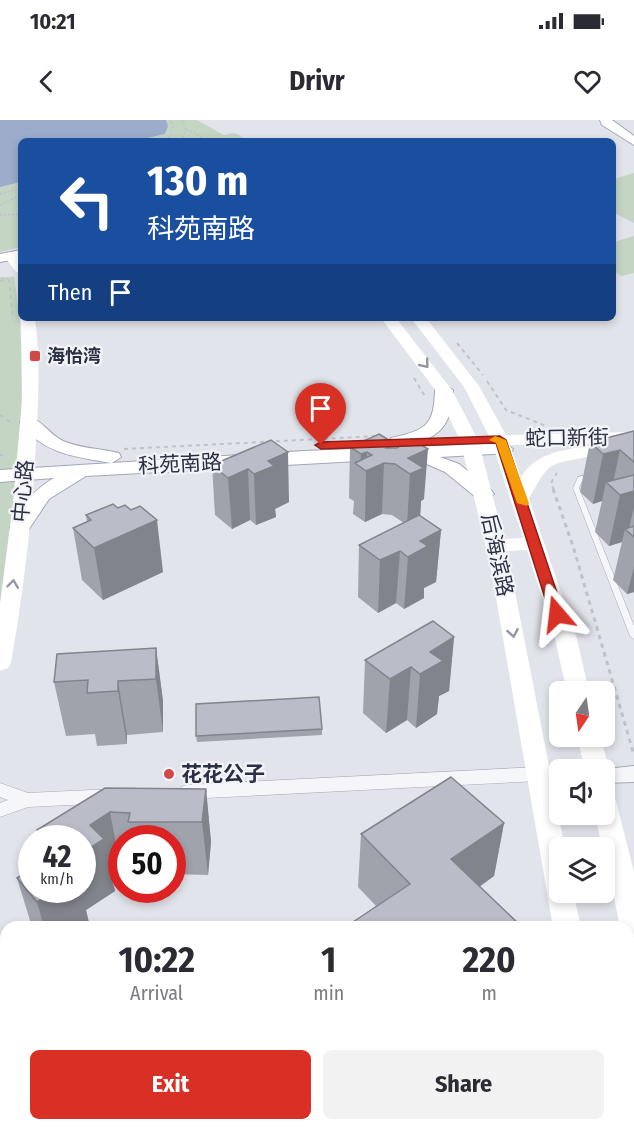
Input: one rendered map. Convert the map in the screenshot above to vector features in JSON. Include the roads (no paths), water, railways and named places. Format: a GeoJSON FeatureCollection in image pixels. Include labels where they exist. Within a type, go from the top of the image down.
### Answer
{"type":"FeatureCollection","features":[{"type":"Feature","properties":{"kind":"main road"},"geometry":{"type":"LineString","coordinates":[[606,120],[606,123],[634,141]]}},
{"type":"Feature","properties":{"kind":"main road","name":"中心路"},"geometry":{"type":"LineString","coordinates":[[0,663],[20,528],[26,468],[22,424],[28,321]]}},
{"type":"Feature","properties":{"kind":"main road","name":"后海滨路"},"geometry":{"type":"LineString","coordinates":[[390,321],[444,390],[471,445],[496,545],[551,837]]}},
{"type":"Feature","properties":{"kind":"main road","name":"后海滨路"},"geometry":{"type":"LineString","coordinates":[[420,321],[456,366],[482,405],[502,445],[566,639],[576,681]]}},
{"type":"Feature","properties":{"kind":"main road"},"geometry":{"type":"LineString","coordinates":[[391,444],[423,436],[436,428],[443,416],[444,390]]}},
{"type":"Feature","properties":{"kind":"main road"},"geometry":{"type":"LineString","coordinates":[[482,405],[518,427],[569,438]]}},
{"type":"Feature","properties":{"kind":"main road"},"geometry":{"type":"LineString","coordinates":[[22,424],[54,446],[111,458]]}},
{"type":"Feature","properties":{"kind":"main road","name":"蛇口新街"},"geometry":{"type":"LineString","coordinates":[[502,445],[569,438],[634,436]]}},
{"type":"Feature","properties":{"kind":"main road"},"geometry":{"type":"LineString","coordinates":[[391,444],[445,464],[461,474],[484,494]]}},
{"type":"Feature","properties":{"kind":"main road","name":"科苑南路"},"geometry":{"type":"LineString","coordinates":[[0,476],[26,468],[111,458],[391,444],[502,445]]}},
{"type":"Feature","properties":{"kind":"main road","name":"蛇口新街"},"geometry":{"type":"LineString","coordinates":[[502,445],[589,451],[634,450]]}},
{"type":"Feature","properties":{"kind":"main road"},"geometry":{"type":"LineString","coordinates":[[521,497],[530,476],[543,460],[589,451]]}},
{"type":"Feature","properties":{"kind":"main road"},"geometry":{"type":"LineString","coordinates":[[20,528],[32,504],[52,487],[111,458]]}},
{"type":"Feature","properties":{"kind":"main road","name":"科苑南路"},"geometry":{"type":"LineString","coordinates":[[1,460],[26,468]]}},
{"type":"Feature","properties":{"kind":"main road"},"geometry":{"type":"LineString","coordinates":[[496,545],[536,544]]}},
{"type":"Feature","properties":{"kind":"main road"},"geometry":{"type":"LineString","coordinates":[[610,825],[633,921]]}},
{"type":"Feature","properties":{"kind":"main road"},"geometry":{"type":"LineString","coordinates":[[562,903],[566,921]]}},
{"type":"Feature","properties":{"kind":"street"},"geometry":{"type":"LineString","coordinates":[[170,793],[539,774]]}},
{"type":"Feature","properties":{"kind":"street"},"geometry":{"type":"LineString","coordinates":[[615,775],[634,774]]}},
{"type":"Feature","properties":{"kind":"street"},"geometry":{"type":"LineString","coordinates":[[0,790],[9,796],[27,800],[134,795]]}},
{"type":"Feature","properties":{"kind":"street"},"geometry":{"type":"LineString","coordinates":[[0,810],[27,800]]}},
{"type":"Feature","properties":{"kind":"lane"},"geometry":{"type":"LineString","coordinates":[[605,475],[580,478],[576,488],[634,636]]}},
{"type":"Feature","properties":{"kind":"water"},"geometry":{"type":"Polygon","coordinates":[[[0,120],[166,120],[168,126],[165,134],[148,138],[18,138],[18,183],[0,187],[0,120]]]}},
{"type":"Feature","properties":{"kind":"place","name":"海怡湾"},"geometry":{"type":"Point","coordinates":[35,356]}},
{"type":"Feature","properties":{"kind":"place","name":"花花公子"},"geometry":{"type":"Point","coordinates":[169,774]}}]}
